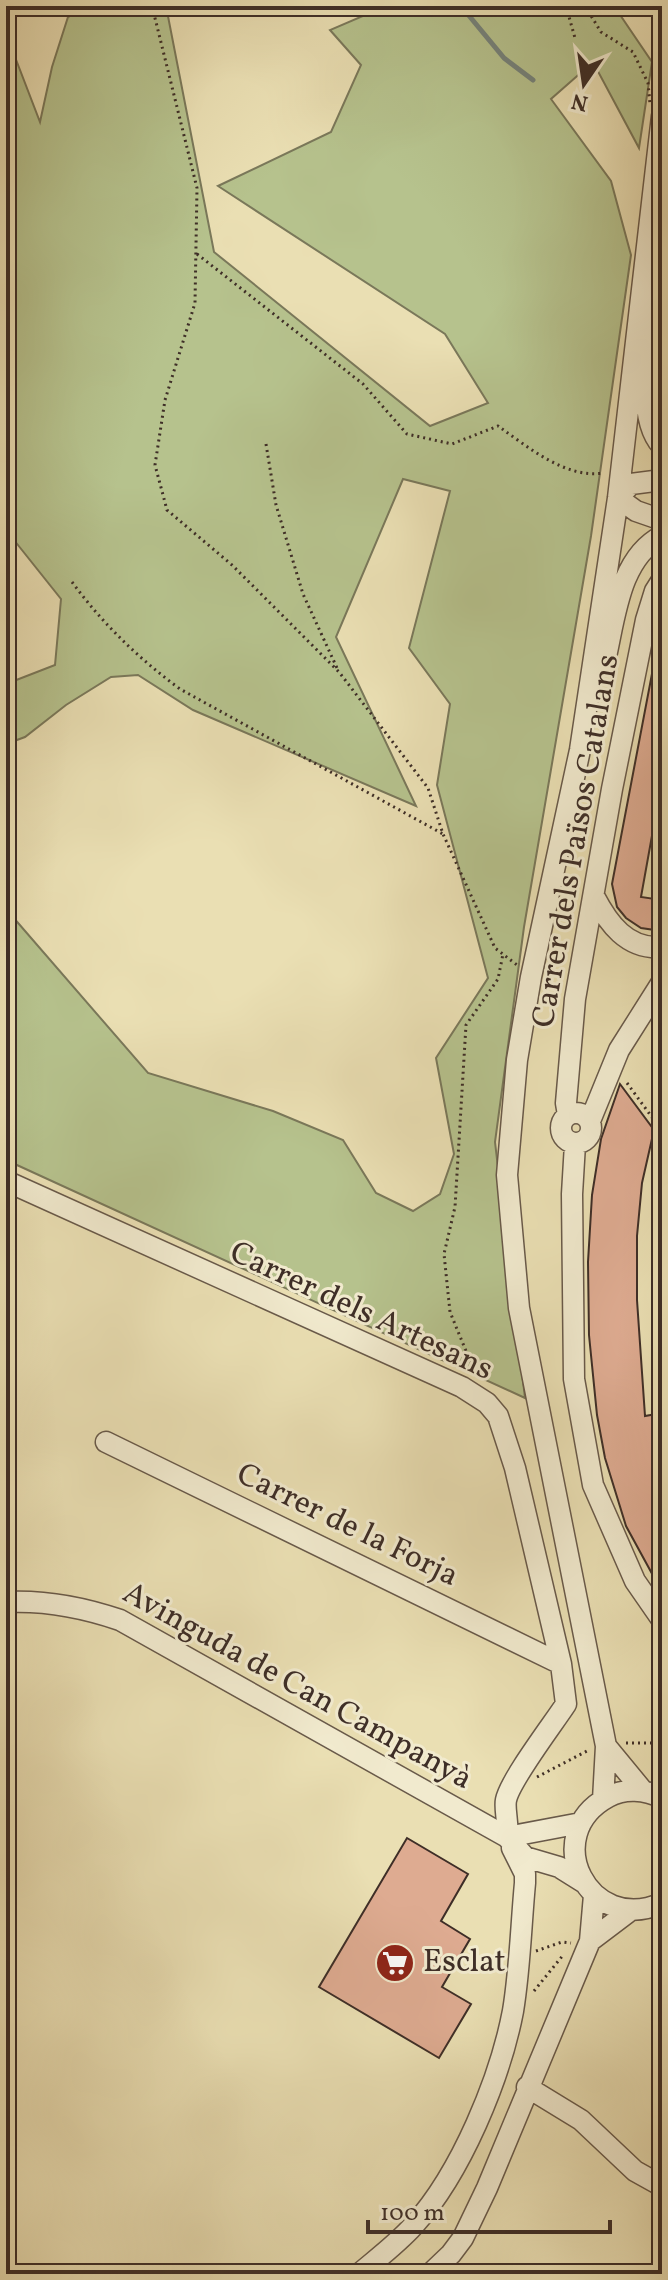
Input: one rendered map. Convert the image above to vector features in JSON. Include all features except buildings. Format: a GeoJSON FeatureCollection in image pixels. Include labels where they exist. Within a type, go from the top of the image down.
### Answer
{"type":"FeatureCollection","features":[{"type":"Feature","properties":{"kind":"street"},"geometry":{"type":"LineString","coordinates":[[603,1800],[606,1746],[519,1308],[507,1175],[517,1060],[531,977],[580,750],[618,498],[646,255],[656,113]]}},
{"type":"Feature","properties":{"kind":"street"},"geometry":{"type":"LineString","coordinates":[[646,255],[656,287],[645,395],[655,438],[662,446]]}},
{"type":"Feature","properties":{"kind":"street"},"geometry":{"type":"LineString","coordinates":[[618,498],[631,484],[662,480]]}},
{"type":"Feature","properties":{"kind":"street"},"geometry":{"type":"LineString","coordinates":[[618,498],[636,511],[662,520]]}},
{"type":"Feature","properties":{"kind":"street"},"geometry":{"type":"LineString","coordinates":[[580,750],[601,684],[616,611],[631,564],[651,542],[662,536]]}},
{"type":"Feature","properties":{"kind":"street","name":"Carrer dels Països Catalans"},"geometry":{"type":"LineString","coordinates":[[568,1115],[566,1103],[575,999],[646,620],[655,591],[662,580]]}},
{"type":"Feature","properties":{"kind":"street"},"geometry":{"type":"LineString","coordinates":[[594,896],[613,928],[625,938],[640,945],[662,947]]}},
{"type":"Feature","properties":{"kind":"street"},"geometry":{"type":"LineString","coordinates":[[590,1121],[578,1113],[568,1115],[562,1122],[561,1132],[566,1140],[575,1144],[584,1141],[590,1134],[590,1121],[619,1050],[662,982]]}},
{"type":"Feature","properties":{"kind":"street"},"geometry":{"type":"LineString","coordinates":[[575,1144],[572,1194],[574,1379],[590,1470],[593,1485],[635,1581],[662,1620]]}},
{"type":"Feature","properties":{"kind":"street","name":"Carrer dels Artesans"},"geometry":{"type":"LineString","coordinates":[[6,1181],[462,1387],[487,1403],[498,1416],[515,1468],[561,1664],[566,1704],[506,1800],[510,1823],[507,1837]]}},
{"type":"Feature","properties":{"kind":"street","name":"Carrer de la Forja"},"geometry":{"type":"LineString","coordinates":[[106,1442],[561,1664]]}},
{"type":"Feature","properties":{"kind":"street","name":"Avinguda de Can Campanyà"},"geometry":{"type":"LineString","coordinates":[[6,1602],[58,1603],[120,1620],[507,1837],[525,1857],[559,1867],[611,1906],[631,1910]]}},
{"type":"Feature","properties":{"kind":"street"},"geometry":{"type":"LineString","coordinates":[[606,1746],[652,1794]]}},
{"type":"Feature","properties":{"kind":"street"},"geometry":{"type":"LineString","coordinates":[[430,2274],[463,2238],[487,2188],[590,1941],[588,1888],[577,1867],[574,1850],[581,1823],[596,1804],[617,1792],[652,1794]]}},
{"type":"Feature","properties":{"kind":"street"},"geometry":{"type":"LineString","coordinates":[[359,2274],[401,2239],[426,2210],[465,2145],[489,2094],[512,2013],[525,1883],[525,1874],[507,1837],[581,1823]]}},
{"type":"Feature","properties":{"kind":"street"},"geometry":{"type":"LineString","coordinates":[[590,1941],[631,1910],[662,1903]]}},
{"type":"Feature","properties":{"kind":"street"},"geometry":{"type":"LineString","coordinates":[[527,2087],[581,2120],[635,2171],[662,2186]]}},
{"type":"Feature","properties":{"kind":"path"},"geometry":{"type":"LineString","coordinates":[[152,6],[197,188],[195,303],[165,400],[155,465],[167,510],[232,565],[339,672],[428,788],[443,834],[495,948],[531,977]]}},
{"type":"Feature","properties":{"kind":"path"},"geometry":{"type":"LineString","coordinates":[[566,6],[575,38]]}},
{"type":"Feature","properties":{"kind":"path"},"geometry":{"type":"LineString","coordinates":[[585,6],[601,32],[633,52],[648,83],[656,113]]}},
{"type":"Feature","properties":{"kind":"path"},"geometry":{"type":"LineString","coordinates":[[197,254],[363,384],[407,434],[452,444],[498,426],[540,456],[587,476],[621,470]]}},
{"type":"Feature","properties":{"kind":"path"},"geometry":{"type":"LineString","coordinates":[[266,444],[276,505],[303,594],[339,672]]}},
{"type":"Feature","properties":{"kind":"path"},"geometry":{"type":"LineString","coordinates":[[72,582],[98,617],[144,662],[180,689],[443,834]]}},
{"type":"Feature","properties":{"kind":"path"},"geometry":{"type":"LineString","coordinates":[[487,1403],[450,1312],[444,1254],[455,1207],[466,1025],[498,979],[503,954]]}},
{"type":"Feature","properties":{"kind":"path"},"geometry":{"type":"LineString","coordinates":[[624,1079],[662,1131]]}},
{"type":"Feature","properties":{"kind":"path"},"geometry":{"type":"LineString","coordinates":[[521,1773],[532,1779],[586,1751],[606,1746],[662,1743]]}},
{"type":"Feature","properties":{"kind":"path"},"geometry":{"type":"LineString","coordinates":[[527,1996],[539,1988],[575,1943],[562,1942],[529,1955]]}},
{"type":"Feature","properties":{"kind":"green space"},"geometry":{"type":"Polygon","coordinates":[[[88,6],[166,6],[214,252],[430,426],[488,403],[445,334],[218,186],[331,132],[361,65],[330,30],[386,6],[614,6],[652,62],[639,148],[593,62],[551,99],[611,181],[631,255],[591,536],[524,927],[495,1142],[525,1398],[6,1160],[6,909],[148,1073],[273,1111],[343,1140],[376,1193],[413,1211],[440,1194],[454,1154],[436,1058],[488,978],[437,785],[450,704],[409,648],[450,491],[403,479],[336,637],[416,806],[193,710],[138,675],[111,677],[66,705],[25,737],[6,744],[6,684],[55,665],[61,599],[6,530],[6,69],[15,57],[40,122],[52,67],[68,17],[88,6]]]}},
{"type":"Feature","properties":{"kind":"waterway"},"geometry":{"type":"LineString","coordinates":[[461,6],[504,58],[533,80]]}},
{"type":"Feature","properties":{"kind":"place","name":"Esclat"},"geometry":{"type":"Point","coordinates":[395,1963]}}]}
